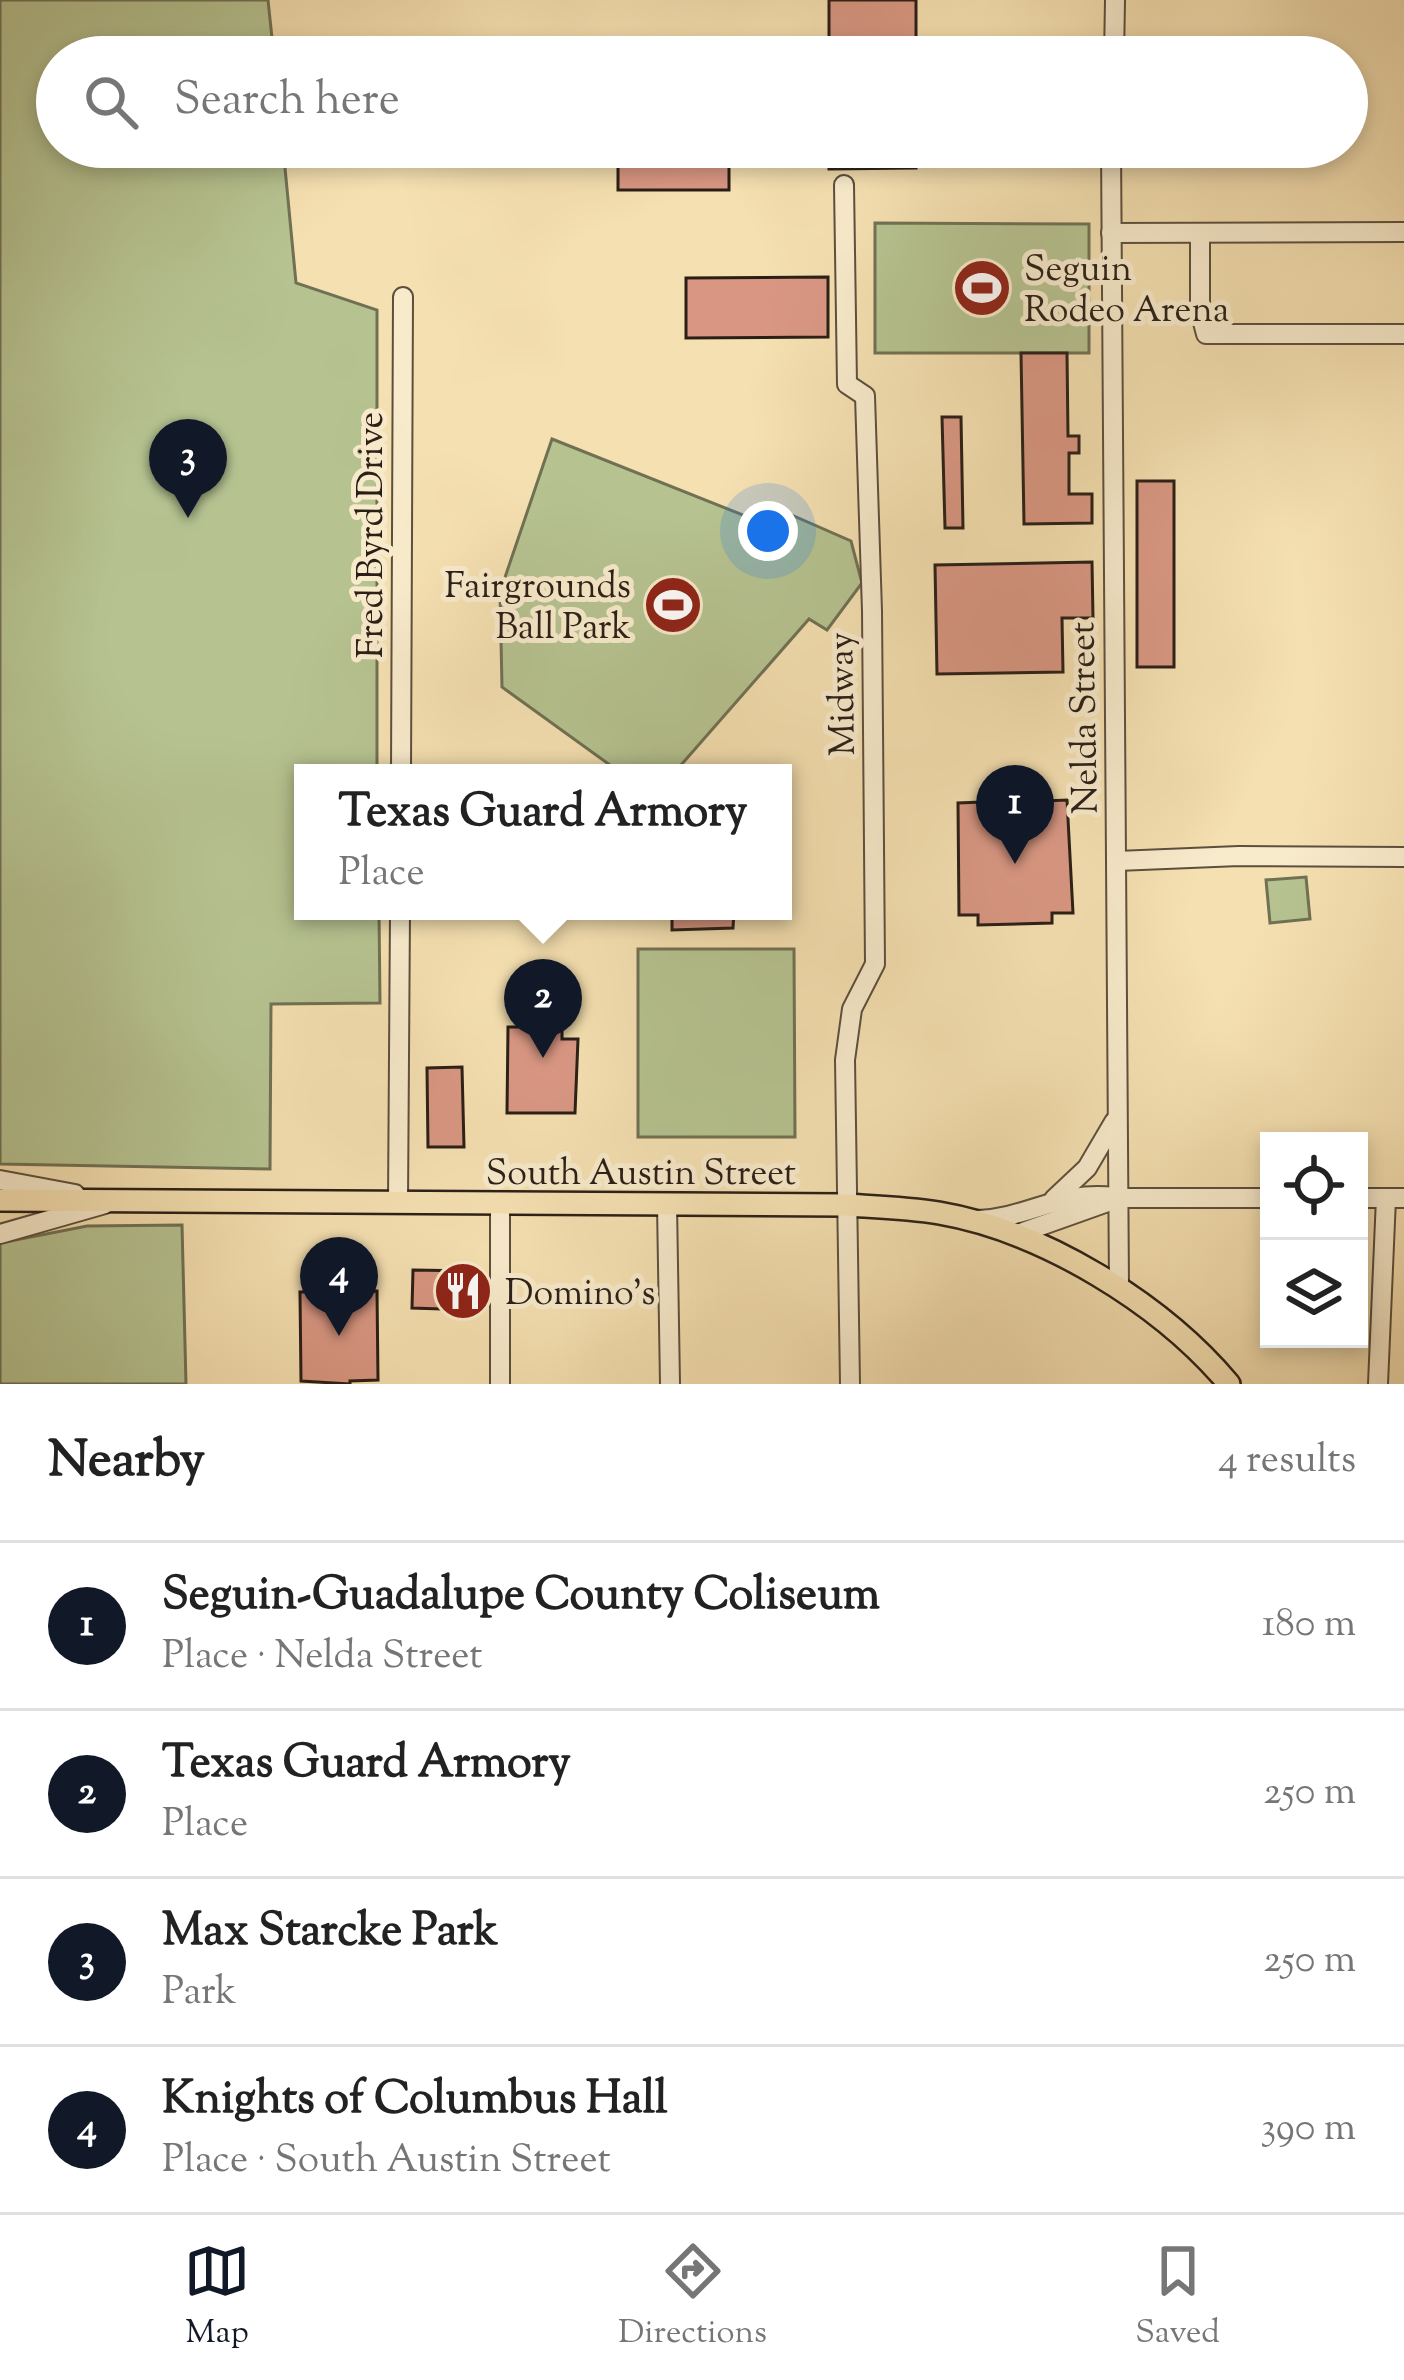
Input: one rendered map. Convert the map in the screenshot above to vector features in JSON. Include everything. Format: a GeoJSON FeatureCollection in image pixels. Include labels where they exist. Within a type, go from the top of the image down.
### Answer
{"type":"FeatureCollection","features":[{"type":"Feature","properties":{"kind":"main road","name":"South Austin Street"},"geometry":{"type":"LineString","coordinates":[[0,1200],[846,1205],[919,1210],[1015,1234],[1067,1258],[1119,1288],[1182,1338],[1229,1384]]}},
{"type":"Feature","properties":{"kind":"street"},"geometry":{"type":"LineString","coordinates":[[1114,36],[1115,0]]}},
{"type":"Feature","properties":{"kind":"street","name":"Nelda Street"},"geometry":{"type":"LineString","coordinates":[[1112,168],[1119,1288]]}},
{"type":"Feature","properties":{"kind":"street","name":"Midway"},"geometry":{"type":"LineString","coordinates":[[844,185],[847,384],[865,396],[875,964],[848,1024],[843,1105],[846,1205]]}},
{"type":"Feature","properties":{"kind":"street"},"geometry":{"type":"LineString","coordinates":[[1111,232],[1404,232]]}},
{"type":"Feature","properties":{"kind":"street"},"geometry":{"type":"LineString","coordinates":[[1200,233],[1200,311],[1206,334],[1404,334]]}},
{"type":"Feature","properties":{"kind":"street","name":"Fred Byrd Drive"},"geometry":{"type":"LineString","coordinates":[[401,764],[403,297]]}},
{"type":"Feature","properties":{"kind":"street"},"geometry":{"type":"LineString","coordinates":[[1117,861],[1404,857]]}},
{"type":"Feature","properties":{"kind":"street"},"geometry":{"type":"LineString","coordinates":[[398,1202],[400,920]]}},
{"type":"Feature","properties":{"kind":"street"},"geometry":{"type":"LineString","coordinates":[[1054,1199],[1087,1168],[1117,1118]]}},
{"type":"Feature","properties":{"kind":"street"},"geometry":{"type":"LineString","coordinates":[[0,1180],[121,1200]]}},
{"type":"Feature","properties":{"kind":"street"},"geometry":{"type":"LineString","coordinates":[[971,1220],[999,1219],[1054,1199],[1098,1195],[1260,1198]]}},
{"type":"Feature","properties":{"kind":"street"},"geometry":{"type":"LineString","coordinates":[[1015,1234],[1120,1198]]}},
{"type":"Feature","properties":{"kind":"street"},"geometry":{"type":"LineString","coordinates":[[1378,1384],[1395,1198]]}},
{"type":"Feature","properties":{"kind":"street"},"geometry":{"type":"LineString","coordinates":[[0,1234],[121,1200]]}},
{"type":"Feature","properties":{"kind":"street"},"geometry":{"type":"LineString","coordinates":[[500,1203],[500,1384]]}},
{"type":"Feature","properties":{"kind":"street"},"geometry":{"type":"LineString","coordinates":[[667,1205],[670,1384]]}},
{"type":"Feature","properties":{"kind":"street"},"geometry":{"type":"LineString","coordinates":[[846,1205],[850,1384]]}},
{"type":"Feature","properties":{"kind":"green space"},"geometry":{"type":"Polygon","coordinates":[[[0,0],[268,0],[272,36],[36,36],[36,168],[285,168],[296,283],[377,310],[377,764],[294,764],[294,920],[379,920],[380,1003],[271,1004],[270,1169],[0,1164],[0,0]]]}},
{"type":"Feature","properties":{"kind":"green space","name":"Seguin Rodeo Arena"},"geometry":{"type":"Polygon","coordinates":[[[875,223],[1089,224],[1089,353],[875,353],[875,223]]]}},
{"type":"Feature","properties":{"kind":"green space","name":"Fairgrounds Ball Park"},"geometry":{"type":"Polygon","coordinates":[[[552,439],[773,527],[780,510],[851,541],[862,583],[827,630],[809,619],[682,764],[609,764],[502,687],[500,592],[552,439]]]}},
{"type":"Feature","properties":{"kind":"green space"},"geometry":{"type":"Polygon","coordinates":[[[1306,877],[1310,919],[1270,923],[1266,880],[1306,877]]]}},
{"type":"Feature","properties":{"kind":"green space"},"geometry":{"type":"Polygon","coordinates":[[[638,949],[794,949],[795,1137],[638,1137],[638,949]]]}},
{"type":"Feature","properties":{"kind":"green space"},"geometry":{"type":"Polygon","coordinates":[[[182,1225],[186,1384],[0,1384],[0,1243],[87,1226],[182,1225]]]}},
{"type":"Feature","properties":{"kind":"building"},"geometry":{"type":"Polygon","coordinates":[[[829,0],[916,0],[916,36],[829,36],[829,0]]]}},
{"type":"Feature","properties":{"kind":"building"},"geometry":{"type":"Polygon","coordinates":[[[618,168],[729,168],[729,190],[618,190],[618,168]]]}},
{"type":"Feature","properties":{"kind":"building"},"geometry":{"type":"Polygon","coordinates":[[[828,277],[828,337],[686,338],[686,278],[828,277]]]}},
{"type":"Feature","properties":{"kind":"building"},"geometry":{"type":"Polygon","coordinates":[[[1021,353],[1067,353],[1068,436],[1079,436],[1079,453],[1069,453],[1069,494],[1092,494],[1092,523],[1024,524],[1021,353]]]}},
{"type":"Feature","properties":{"kind":"building"},"geometry":{"type":"Polygon","coordinates":[[[942,417],[961,417],[963,528],[945,528],[942,417]]]}},
{"type":"Feature","properties":{"kind":"building"},"geometry":{"type":"Polygon","coordinates":[[[1137,481],[1174,481],[1174,667],[1137,667],[1137,481]]]}},
{"type":"Feature","properties":{"kind":"building"},"geometry":{"type":"Polygon","coordinates":[[[1092,562],[1093,618],[1062,618],[1063,672],[937,674],[935,565],[1092,562]]]}},
{"type":"Feature","properties":{"kind":"building"},"geometry":{"type":"Polygon","coordinates":[[[1044,795],[1044,801],[1067,800],[1073,913],[1052,913],[1052,923],[978,925],[978,915],[959,915],[958,803],[982,802],[982,796],[1044,795]]]}},
{"type":"Feature","properties":{"kind":"building"},"geometry":{"type":"Polygon","coordinates":[[[672,920],[733,920],[733,928],[672,930],[672,920]]]}},
{"type":"Feature","properties":{"kind":"building"},"geometry":{"type":"Polygon","coordinates":[[[508,1027],[562,1027],[562,1039],[578,1039],[575,1113],[507,1113],[508,1027]]]}},
{"type":"Feature","properties":{"kind":"building"},"geometry":{"type":"Polygon","coordinates":[[[462,1067],[464,1147],[428,1147],[427,1068],[462,1067]]]}},
{"type":"Feature","properties":{"kind":"building"},"geometry":{"type":"Polygon","coordinates":[[[413,1270],[472,1271],[471,1310],[412,1308],[413,1270]]]}},
{"type":"Feature","properties":{"kind":"building"},"geometry":{"type":"Polygon","coordinates":[[[377,1291],[378,1380],[350,1384],[301,1381],[300,1292],[377,1291]]]}},
{"type":"Feature","properties":{"kind":"place","name":"Seguin Rodeo Arena"},"geometry":{"type":"Point","coordinates":[982,288]}},
{"type":"Feature","properties":{"kind":"place","name":"Max Starcke Park"},"geometry":{"type":"Point","coordinates":[188,518]}},
{"type":"Feature","properties":{"kind":"place","name":"Fairgrounds Ball Park"},"geometry":{"type":"Point","coordinates":[673,605]}},
{"type":"Feature","properties":{"kind":"place","name":"Seguin-Guadalupe County Coliseum"},"geometry":{"type":"Point","coordinates":[1015,864]}},
{"type":"Feature","properties":{"kind":"place","name":"Texas Guard Armory"},"geometry":{"type":"Point","coordinates":[543,1058]}},
{"type":"Feature","properties":{"kind":"place","name":"Domino's"},"geometry":{"type":"Point","coordinates":[463,1291]}},
{"type":"Feature","properties":{"kind":"place","name":"Knights of Columbus Hall"},"geometry":{"type":"Point","coordinates":[339,1336]}}]}
